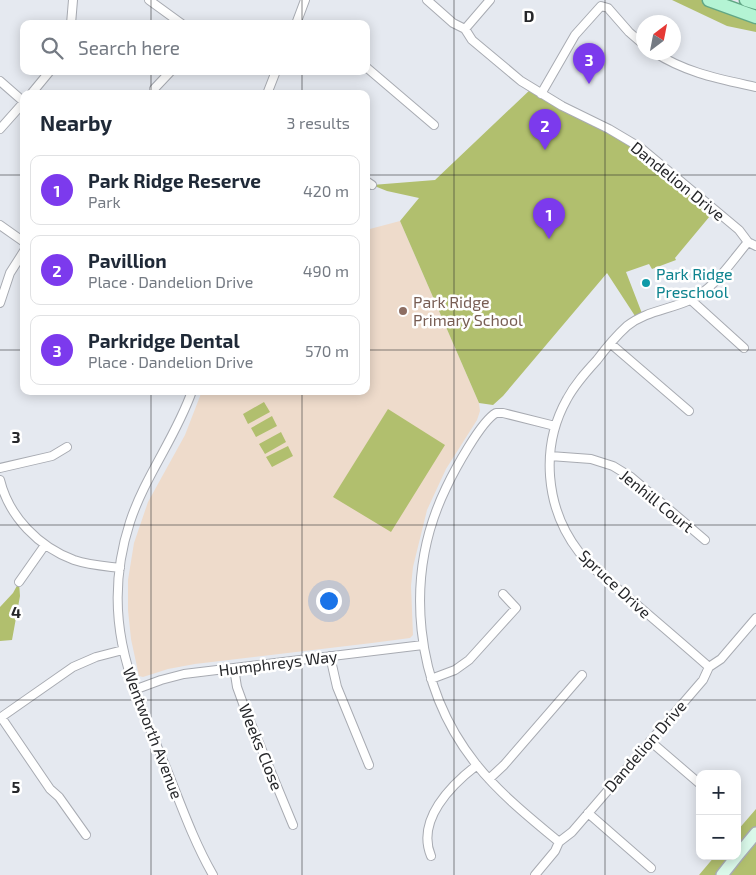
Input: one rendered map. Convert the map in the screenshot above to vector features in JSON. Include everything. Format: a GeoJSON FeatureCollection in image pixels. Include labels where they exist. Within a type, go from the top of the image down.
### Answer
{"type":"FeatureCollection","features":[{"type":"Feature","properties":{"kind":"main road"},"geometry":{"type":"LineString","coordinates":[[709,0],[756,17]]}},
{"type":"Feature","properties":{"kind":"main road"},"geometry":{"type":"LineString","coordinates":[[746,0],[756,3]]}},
{"type":"Feature","properties":{"kind":"main road"},"geometry":{"type":"LineString","coordinates":[[741,851],[756,833]]}},
{"type":"Feature","properties":{"kind":"main road"},"geometry":{"type":"LineString","coordinates":[[722,875],[734,860]]}},
{"type":"Feature","properties":{"kind":"street"},"geometry":{"type":"LineString","coordinates":[[71,20],[73,0]]}},
{"type":"Feature","properties":{"kind":"street"},"geometry":{"type":"LineString","coordinates":[[149,0],[176,20]]}},
{"type":"Feature","properties":{"kind":"street"},"geometry":{"type":"LineString","coordinates":[[298,20],[305,0]]}},
{"type":"Feature","properties":{"kind":"street","name":"Dandelion Drive"},"geometry":{"type":"LineString","coordinates":[[427,0],[453,23],[465,29],[472,40],[515,76],[571,112],[610,129],[650,155],[739,230],[748,242],[756,246]]}},
{"type":"Feature","properties":{"kind":"street"},"geometry":{"type":"LineString","coordinates":[[465,29],[490,0]]}},
{"type":"Feature","properties":{"kind":"street"},"geometry":{"type":"LineString","coordinates":[[541,94],[575,35],[601,6],[608,8],[636,38]]}},
{"type":"Feature","properties":{"kind":"street"},"geometry":{"type":"LineString","coordinates":[[668,60],[697,74],[756,87]]}},
{"type":"Feature","properties":{"kind":"street"},"geometry":{"type":"LineString","coordinates":[[370,70],[434,125]]}},
{"type":"Feature","properties":{"kind":"street"},"geometry":{"type":"LineString","coordinates":[[33,90],[47,75]]}},
{"type":"Feature","properties":{"kind":"street"},"geometry":{"type":"LineString","coordinates":[[154,89],[167,75]]}},
{"type":"Feature","properties":{"kind":"street"},"geometry":{"type":"LineString","coordinates":[[269,90],[274,75]]}},
{"type":"Feature","properties":{"kind":"street"},"geometry":{"type":"LineString","coordinates":[[0,81],[20,98]]}},
{"type":"Feature","properties":{"kind":"street"},"geometry":{"type":"LineString","coordinates":[[0,129],[20,106]]}},
{"type":"Feature","properties":{"kind":"street"},"geometry":{"type":"LineString","coordinates":[[0,225],[20,239]]}},
{"type":"Feature","properties":{"kind":"street","name":"Spruce Drive"},"geometry":{"type":"LineString","coordinates":[[709,667],[602,575],[569,538],[557,511],[551,484],[550,456],[555,426],[571,392],[623,330],[642,317],[691,300],[712,284],[748,242]]}},
{"type":"Feature","properties":{"kind":"street"},"geometry":{"type":"LineString","coordinates":[[0,303],[10,273],[20,257]]}},
{"type":"Feature","properties":{"kind":"street"},"geometry":{"type":"LineString","coordinates":[[691,300],[744,348]]}},
{"type":"Feature","properties":{"kind":"street"},"geometry":{"type":"LineString","coordinates":[[611,344],[689,411]]}},
{"type":"Feature","properties":{"kind":"street","name":"Wentworth Avenue"},"geometry":{"type":"LineString","coordinates":[[190,395],[181,418],[147,480],[136,504],[126,534],[120,568],[118,614],[123,650],[134,690],[183,809],[213,875]]}},
{"type":"Feature","properties":{"kind":"street"},"geometry":{"type":"LineString","coordinates":[[555,426],[494,409],[455,470],[442,495],[431,524],[422,564],[420,622],[431,679],[449,723],[477,765],[489,779],[559,842]]}},
{"type":"Feature","properties":{"kind":"street"},"geometry":{"type":"LineString","coordinates":[[0,468],[52,456],[67,447]]}},
{"type":"Feature","properties":{"kind":"street","name":"Jenhill Court"},"geometry":{"type":"LineString","coordinates":[[550,456],[591,459],[614,466],[631,477],[705,540]]}},
{"type":"Feature","properties":{"kind":"street"},"geometry":{"type":"LineString","coordinates":[[1,485],[20,520],[45,545],[65,556],[84,563],[120,568]]}},
{"type":"Feature","properties":{"kind":"street"},"geometry":{"type":"LineString","coordinates":[[19,582],[45,545]]}},
{"type":"Feature","properties":{"kind":"street"},"geometry":{"type":"LineString","coordinates":[[431,679],[455,670],[469,660],[516,608],[503,594]]}},
{"type":"Feature","properties":{"kind":"street","name":"Dandelion Drive"},"geometry":{"type":"LineString","coordinates":[[535,875],[555,852],[559,842],[569,836],[703,680],[709,667],[721,660],[756,618]]}},
{"type":"Feature","properties":{"kind":"street","name":"Humphreys Way"},"geometry":{"type":"LineString","coordinates":[[134,690],[174,676],[423,645]]}},
{"type":"Feature","properties":{"kind":"street"},"geometry":{"type":"LineString","coordinates":[[86,835],[59,797],[50,789],[1,718],[73,667],[96,657],[123,650]]}},
{"type":"Feature","properties":{"kind":"street"},"geometry":{"type":"LineString","coordinates":[[330,656],[337,687],[370,765]]}},
{"type":"Feature","properties":{"kind":"street","name":"Weeks Close"},"geometry":{"type":"LineString","coordinates":[[234,668],[245,709],[294,825]]}},
{"type":"Feature","properties":{"kind":"street"},"geometry":{"type":"LineString","coordinates":[[489,779],[504,765],[582,675]]}},
{"type":"Feature","properties":{"kind":"street"},"geometry":{"type":"LineString","coordinates":[[650,742],[696,781]]}},
{"type":"Feature","properties":{"kind":"street"},"geometry":{"type":"LineString","coordinates":[[432,856],[429,850],[428,833],[441,800],[455,783],[477,765]]}},
{"type":"Feature","properties":{"kind":"street"},"geometry":{"type":"LineString","coordinates":[[588,813],[651,868]]}},
{"type":"Feature","properties":{"kind":"shaded area"},"geometry":{"type":"Polygon","coordinates":[[[400,221],[479,403],[480,411],[477,420],[446,469],[427,510],[413,567],[411,586],[413,635],[410,638],[195,664],[168,669],[143,677],[139,676],[131,639],[128,610],[128,580],[134,543],[148,502],[185,435],[200,395],[370,395],[370,229],[400,221]]]}},
{"type":"Feature","properties":{"kind":"green space"},"geometry":{"type":"Polygon","coordinates":[[[672,0],[709,0],[756,17],[756,32],[727,26],[672,0]]]}},
{"type":"Feature","properties":{"kind":"green space"},"geometry":{"type":"Polygon","coordinates":[[[532,88],[621,136],[715,210],[675,258],[676,260],[652,269],[649,264],[626,272],[643,316],[637,319],[607,273],[503,396],[493,405],[479,403],[400,221],[419,198],[387,191],[372,185],[435,180],[532,88]]]}},
{"type":"Feature","properties":{"kind":"green space"},"geometry":{"type":"Polygon","coordinates":[[[264,402],[270,412],[248,424],[243,414],[264,402]]]}},
{"type":"Feature","properties":{"kind":"green space"},"geometry":{"type":"Polygon","coordinates":[[[388,409],[445,445],[391,532],[333,497],[388,409]]]}},
{"type":"Feature","properties":{"kind":"green space"},"geometry":{"type":"Polygon","coordinates":[[[272,416],[277,426],[256,437],[251,428],[272,416]]]}},
{"type":"Feature","properties":{"kind":"green space"},"geometry":{"type":"Polygon","coordinates":[[[281,432],[286,442],[265,454],[259,444],[281,432]]]}},
{"type":"Feature","properties":{"kind":"green space"},"geometry":{"type":"Polygon","coordinates":[[[288,446],[293,456],[272,467],[266,457],[288,446]]]}},
{"type":"Feature","properties":{"kind":"green space"},"geometry":{"type":"Polygon","coordinates":[[[19,582],[20,596],[12,640],[0,641],[0,607],[13,593],[19,582]]]}},
{"type":"Feature","properties":{"kind":"green space"},"geometry":{"type":"Polygon","coordinates":[[[756,809],[756,875],[699,875],[712,860],[741,860],[741,826],[756,809]]]}},
{"type":"Feature","properties":{"kind":"place","name":"Parkridge Dental"},"geometry":{"type":"Point","coordinates":[589,84]}},
{"type":"Feature","properties":{"kind":"place","name":"Pavillion"},"geometry":{"type":"Point","coordinates":[545,150]}},
{"type":"Feature","properties":{"kind":"place","name":"Park Ridge Reserve"},"geometry":{"type":"Point","coordinates":[549,239]}},
{"type":"Feature","properties":{"kind":"place","name":"Park Ridge Preschool"},"geometry":{"type":"Point","coordinates":[646,283]}},
{"type":"Feature","properties":{"kind":"place","name":"Park Ridge Primary School"},"geometry":{"type":"Point","coordinates":[403,311]}}]}
